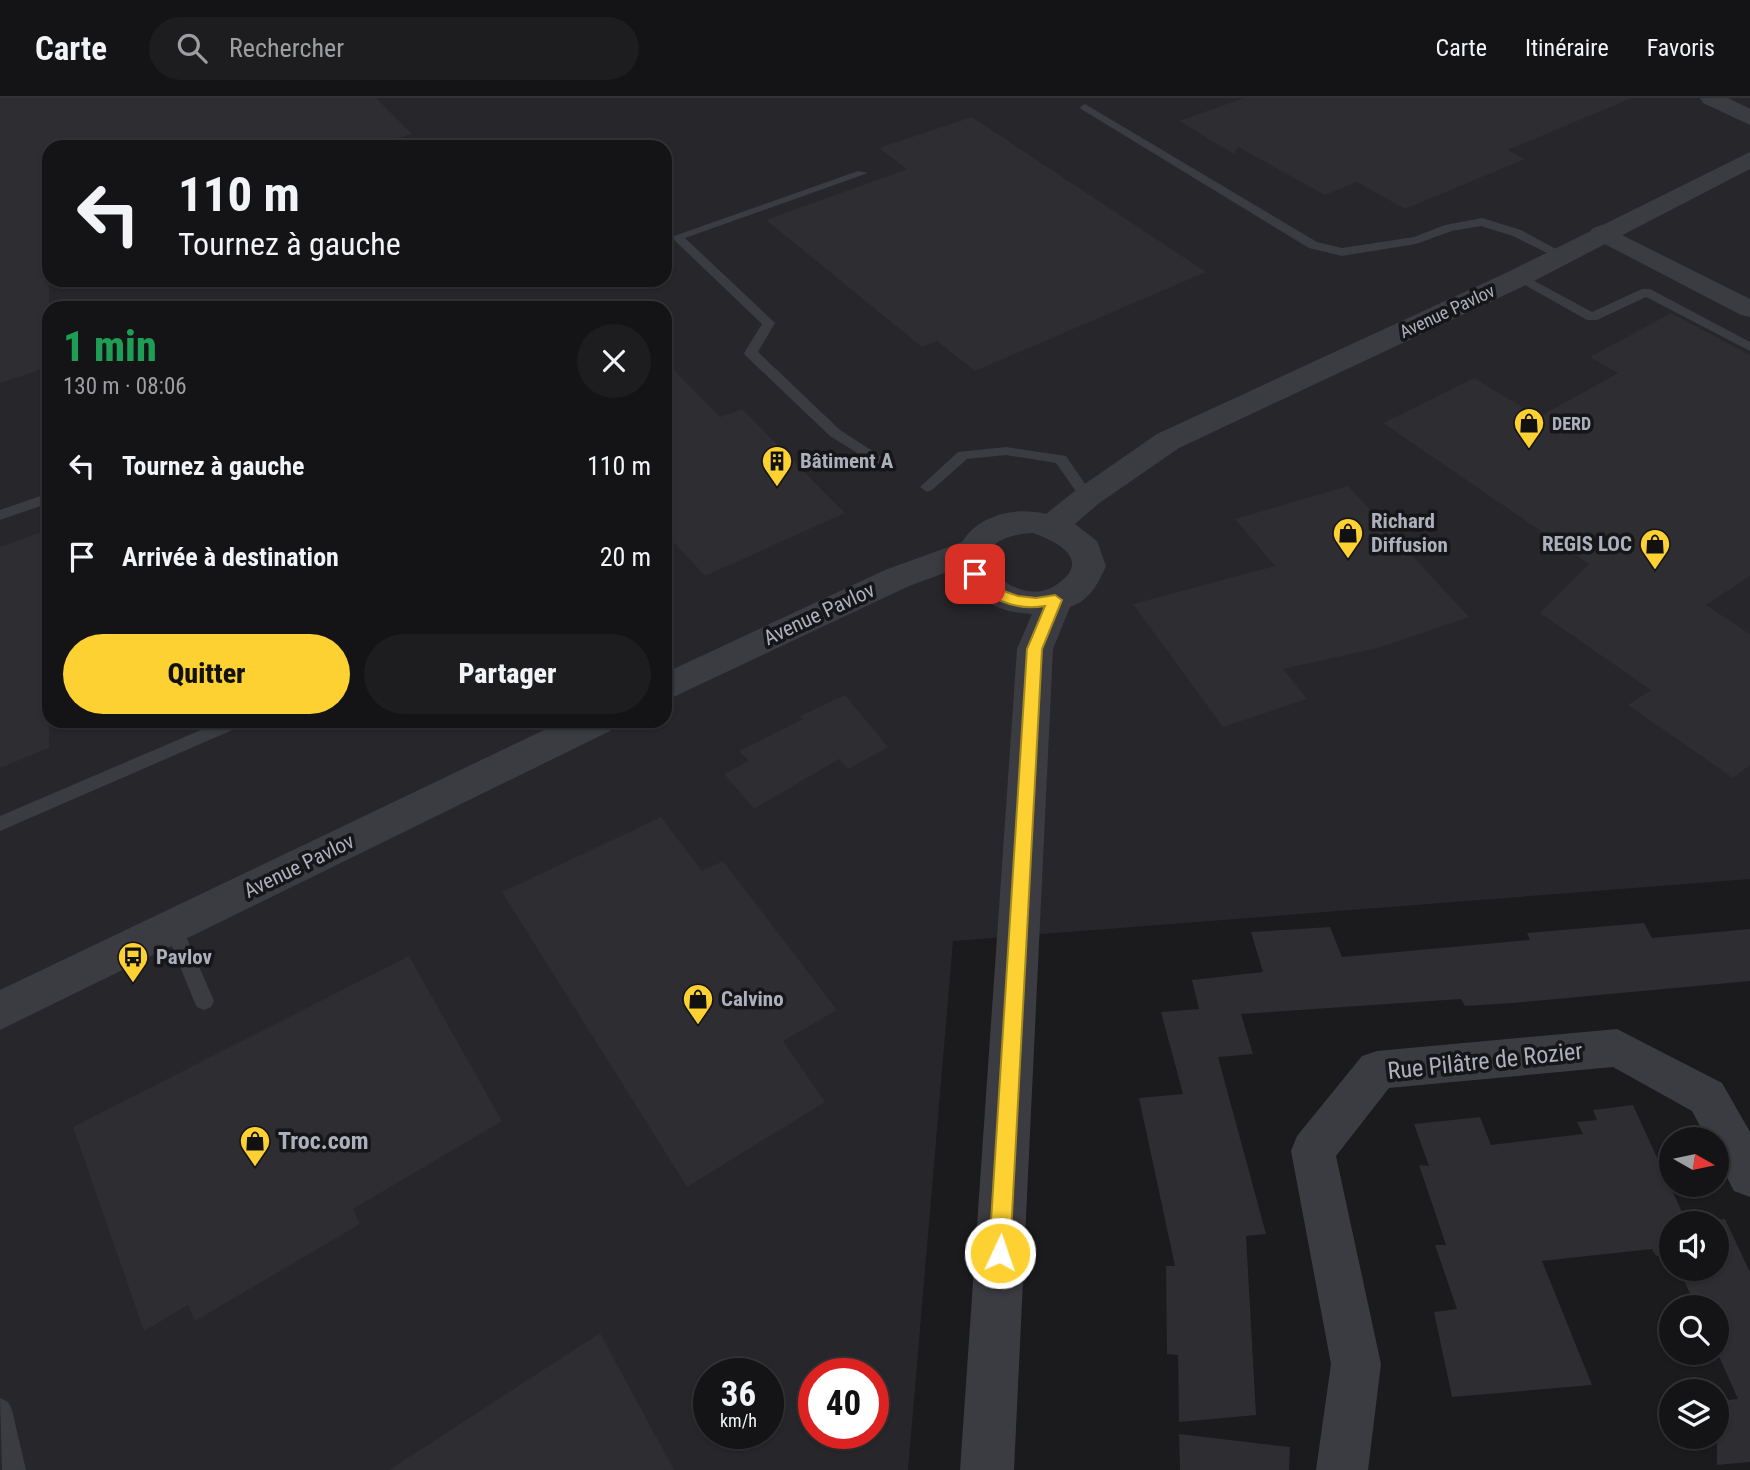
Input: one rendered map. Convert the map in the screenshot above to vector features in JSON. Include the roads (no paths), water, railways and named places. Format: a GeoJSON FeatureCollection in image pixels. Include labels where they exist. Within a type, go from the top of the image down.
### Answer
{"type":"FeatureCollection","features":[{"type":"Feature","properties":{"kind":"street"},"geometry":{"type":"LineString","coordinates":[[1711,98],[1745,113]]}},
{"type":"Feature","properties":{"kind":"street","name":"Avenue Pavlov"},"geometry":{"type":"LineString","coordinates":[[1053,526],[1087,497],[1168,441],[1520,277],[1750,159]]}},
{"type":"Feature","properties":{"kind":"street"},"geometry":{"type":"LineString","coordinates":[[1602,233],[1750,309]]}},
{"type":"Feature","properties":{"kind":"street","name":"Avenue Pavlov"},"geometry":{"type":"LineString","coordinates":[[1081,544],[1142,459]]}},
{"type":"Feature","properties":{"kind":"street"},"geometry":{"type":"LineString","coordinates":[[982,573],[1017,601],[1036,603],[1055,600],[1072,593],[1084,583],[1090,570],[1089,556],[1081,544],[1069,533],[1035,522],[1001,526],[979,540],[982,573],[1035,649]]}},
{"type":"Feature","properties":{"kind":"street","name":"Avenue Pavlov"},"geometry":{"type":"LineString","coordinates":[[672,685],[897,578],[982,573]]}},
{"type":"Feature","properties":{"kind":"street"},"geometry":{"type":"LineString","coordinates":[[987,1470],[1035,649],[1055,600]]}},
{"type":"Feature","properties":{"kind":"street","name":"Avenue Pavlov"},"geometry":{"type":"LineString","coordinates":[[0,1011],[583,728]]}},
{"type":"Feature","properties":{"kind":"street","name":"Rue Pilâtre de Rozier"},"geometry":{"type":"LineString","coordinates":[[1342,1470],[1356,1364],[1313,1151],[1377,1070],[1617,1048],[1707,1097],[1750,1176]]}},
{"type":"Feature","properties":{"kind":"lane"},"geometry":{"type":"LineString","coordinates":[[1085,107],[1313,244],[1342,252],[1416,240],[1450,228],[1482,222],[1517,233],[1561,255]]}},
{"type":"Feature","properties":{"kind":"lane"},"geometry":{"type":"LineString","coordinates":[[862,173],[677,237],[769,323],[751,353],[835,433],[883,464]]}},
{"type":"Feature","properties":{"kind":"lane"},"geometry":{"type":"LineString","coordinates":[[1520,277],[1592,317],[1646,292],[1750,347]]}},
{"type":"Feature","properties":{"kind":"lane"},"geometry":{"type":"LineString","coordinates":[[927,487],[963,455],[1006,451],[1061,460],[1087,497]]}},
{"type":"Feature","properties":{"kind":"lane"},"geometry":{"type":"LineString","coordinates":[[0,515],[42,500]]}},
{"type":"Feature","properties":{"kind":"lane"},"geometry":{"type":"LineString","coordinates":[[0,824],[222,728]]}},
{"type":"Feature","properties":{"kind":"lane"},"geometry":{"type":"LineString","coordinates":[[173,927],[204,1001]]}},
{"type":"Feature","properties":{"kind":"lane"},"geometry":{"type":"LineString","coordinates":[[0,1409],[14,1470]]}},
{"type":"Feature","properties":{"kind":"place","name":"DERD"},"geometry":{"type":"Point","coordinates":[1529,450]}},
{"type":"Feature","properties":{"kind":"place","name":"Bâtiment A"},"geometry":{"type":"Point","coordinates":[777,488]}},
{"type":"Feature","properties":{"kind":"place","name":"Richard Diffusion"},"geometry":{"type":"Point","coordinates":[1348,560]}},
{"type":"Feature","properties":{"kind":"place","name":"REGIS LOC"},"geometry":{"type":"Point","coordinates":[1655,571]}},
{"type":"Feature","properties":{"kind":"place","name":"Pavlov"},"geometry":{"type":"Point","coordinates":[133,984]}},
{"type":"Feature","properties":{"kind":"place","name":"Calvino"},"geometry":{"type":"Point","coordinates":[698,1026]}},
{"type":"Feature","properties":{"kind":"place","name":"Troc.com"},"geometry":{"type":"Point","coordinates":[255,1168]}}]}
